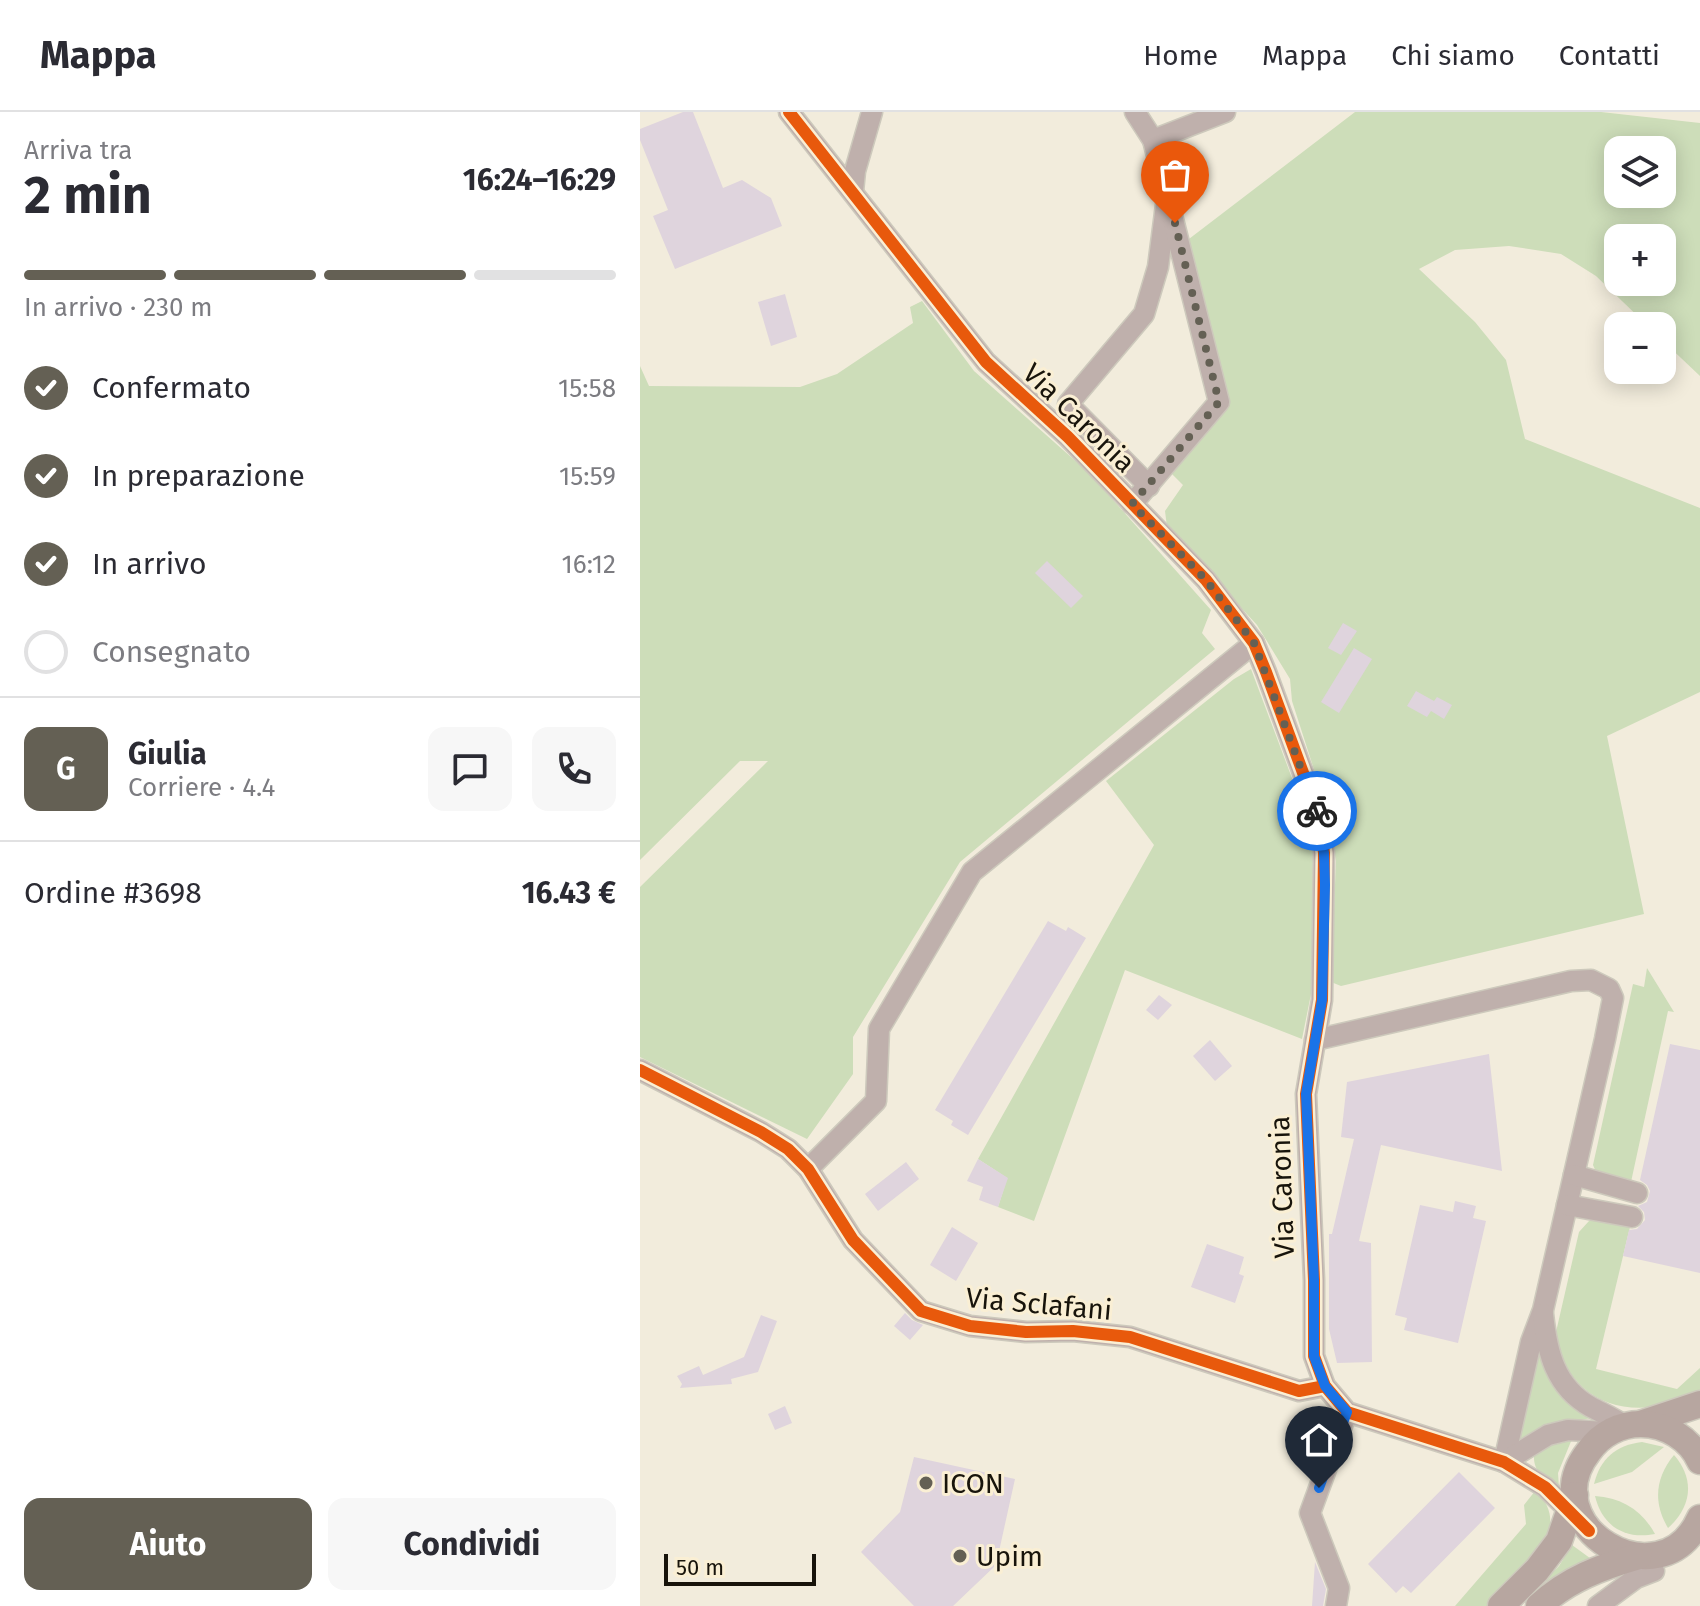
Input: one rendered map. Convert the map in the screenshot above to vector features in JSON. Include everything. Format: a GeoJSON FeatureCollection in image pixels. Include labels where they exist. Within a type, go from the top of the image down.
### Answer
{"type":"FeatureCollection","features":[{"type":"Feature","properties":{"kind":"main road"},"geometry":{"type":"LineString","coordinates":[[1501,1606],[1537,1570],[1559,1541],[1573,1503],[1576,1476],[1583,1458],[1595,1442],[1625,1427],[1700,1404]]}},
{"type":"Feature","properties":{"kind":"main road"},"geometry":{"type":"LineString","coordinates":[[1625,1427],[1673,1432],[1699,1457]]}},
{"type":"Feature","properties":{"kind":"main road"},"geometry":{"type":"LineString","coordinates":[[1573,1503],[1589,1531],[1603,1544],[1620,1553],[1653,1560]]}},
{"type":"Feature","properties":{"kind":"main road"},"geometry":{"type":"LineString","coordinates":[[1539,1606],[1553,1593],[1583,1575],[1653,1560],[1683,1541],[1700,1518]]}},
{"type":"Feature","properties":{"kind":"street","name":"Via Caronia"},"geometry":{"type":"LineString","coordinates":[[789,112],[986,362],[1068,437],[1206,580],[1254,643],[1320,819],[1325,885],[1322,1000],[1306,1094],[1314,1356],[1325,1386]]}},
{"type":"Feature","properties":{"kind":"street"},"geometry":{"type":"LineString","coordinates":[[853,191],[855,171],[872,112]]}},
{"type":"Feature","properties":{"kind":"street"},"geometry":{"type":"LineString","coordinates":[[1132,504],[1219,402],[1153,140],[1135,112]]}},
{"type":"Feature","properties":{"kind":"street"},"geometry":{"type":"LineString","coordinates":[[1153,140],[1225,112]]}},
{"type":"Feature","properties":{"kind":"street"},"geometry":{"type":"LineString","coordinates":[[1149,486],[1068,404],[1144,314],[1158,267],[1167,193]]}},
{"type":"Feature","properties":{"kind":"street"},"geometry":{"type":"LineString","coordinates":[[808,1169],[876,1101],[879,1029],[972,872],[1254,643]]}},
{"type":"Feature","properties":{"kind":"street"},"geometry":{"type":"LineString","coordinates":[[1315,1040],[1571,981],[1591,980],[1609,989],[1613,998],[1574,1175],[1504,1462]]}},
{"type":"Feature","properties":{"kind":"street","name":"Via Sclafani"},"geometry":{"type":"LineString","coordinates":[[640,1070],[788,1149],[808,1169],[853,1240],[921,1311],[970,1326],[1130,1337],[1299,1391],[1325,1386]]}},
{"type":"Feature","properties":{"kind":"street"},"geometry":{"type":"LineString","coordinates":[[1574,1175],[1637,1193]]}},
{"type":"Feature","properties":{"kind":"street"},"geometry":{"type":"LineString","coordinates":[[1567,1205],[1632,1217]]}},
{"type":"Feature","properties":{"kind":"street"},"geometry":{"type":"LineString","coordinates":[[1543,1310],[1547,1348],[1553,1366],[1564,1383],[1583,1402],[1625,1427]]}},
{"type":"Feature","properties":{"kind":"street"},"geometry":{"type":"LineString","coordinates":[[1325,1386],[1347,1412],[1504,1462],[1573,1503]]}},
{"type":"Feature","properties":{"kind":"street"},"geometry":{"type":"LineString","coordinates":[[1336,1606],[1339,1588],[1310,1513],[1347,1412]]}},
{"type":"Feature","properties":{"kind":"street"},"geometry":{"type":"LineString","coordinates":[[1504,1462],[1548,1435],[1568,1430],[1625,1427]]}},
{"type":"Feature","properties":{"kind":"street"},"geometry":{"type":"LineString","coordinates":[[1610,1602],[1653,1560],[1700,1537]]}},
{"type":"Feature","properties":{"kind":"green space"},"geometry":{"type":"Polygon","coordinates":[[[1355,112],[1601,112],[1700,123],[1700,376],[1676,353],[1676,312],[1633,312],[1617,296],[1676,296],[1676,224],[1604,224],[1604,284],[1561,254],[1509,246],[1455,250],[1419,269],[1475,322],[1506,360],[1525,439],[1700,508],[1700,692],[1607,736],[1644,914],[1341,986],[1331,982],[1336,861],[1328,813],[1292,701],[1290,679],[1257,625],[1167,527],[1165,511],[1183,485],[1172,474],[1229,404],[1185,242],[1355,112]]]}},
{"type":"Feature","properties":{"kind":"green space"},"geometry":{"type":"Polygon","coordinates":[[[922,301],[974,371],[1089,473],[1211,610],[1202,633],[1215,649],[960,862],[853,1037],[853,1074],[807,1139],[640,1057],[640,887],[768,761],[740,761],[640,860],[640,366],[649,386],[800,387],[837,374],[913,323],[910,307],[922,301]]]}},
{"type":"Feature","properties":{"kind":"green space"},"geometry":{"type":"Polygon","coordinates":[[[1251,669],[1313,834],[1312,989],[1302,1039],[1125,970],[1034,1221],[998,1207],[1007,1178],[978,1159],[1154,845],[1106,781],[1234,679],[1251,669]]]}},
{"type":"Feature","properties":{"kind":"green space"},"geometry":{"type":"Polygon","coordinates":[[[1647,968],[1674,1012],[1668,1011],[1631,1182],[1596,1172],[1593,1165],[1633,984],[1644,987],[1647,968]]]}},
{"type":"Feature","properties":{"kind":"green space"},"geometry":{"type":"Polygon","coordinates":[[[1589,1221],[1630,1227],[1596,1369],[1677,1389],[1700,1368],[1700,1394],[1664,1405],[1625,1407],[1592,1394],[1568,1369],[1556,1332],[1579,1232],[1589,1221]]]}},
{"type":"Feature","properties":{"kind":"green space"},"geometry":{"type":"Polygon","coordinates":[[[1538,1347],[1545,1370],[1556,1389],[1572,1405],[1592,1418],[1544,1426],[1516,1443],[1538,1347]]]}},
{"type":"Feature","properties":{"kind":"green space"},"geometry":{"type":"Polygon","coordinates":[[[1572,1439],[1558,1473],[1559,1487],[1538,1471],[1534,1455],[1542,1448],[1572,1439]]]}},
{"type":"Feature","properties":{"kind":"green space"},"geometry":{"type":"Polygon","coordinates":[[[1642,1442],[1664,1447],[1632,1472],[1594,1484],[1600,1467],[1610,1455],[1624,1446],[1642,1442]]]}},
{"type":"Feature","properties":{"kind":"green space"},"geometry":{"type":"Polygon","coordinates":[[[1674,1455],[1685,1474],[1688,1493],[1682,1511],[1668,1528],[1660,1509],[1658,1491],[1663,1473],[1674,1455]]]}},
{"type":"Feature","properties":{"kind":"green space"},"geometry":{"type":"Polygon","coordinates":[[[1535,1491],[1546,1504],[1550,1520],[1542,1548],[1488,1606],[1455,1606],[1526,1524],[1524,1505],[1535,1491]]]}},
{"type":"Feature","properties":{"kind":"green space"},"geometry":{"type":"Polygon","coordinates":[[[1595,1496],[1614,1499],[1630,1507],[1644,1518],[1655,1534],[1634,1535],[1616,1528],[1603,1515],[1595,1496]]]}},
{"type":"Feature","properties":{"kind":"green space"},"geometry":{"type":"Polygon","coordinates":[[[1572,1545],[1594,1561],[1550,1584],[1545,1580],[1559,1566],[1572,1545]]]}},
{"type":"Feature","properties":{"kind":"building"},"geometry":{"type":"Polygon","coordinates":[[[683,112],[693,112],[723,188],[742,180],[771,198],[782,226],[675,269],[653,216],[668,210],[640,140],[640,129],[683,112]]]}},
{"type":"Feature","properties":{"kind":"building"},"geometry":{"type":"Polygon","coordinates":[[[785,294],[797,337],[771,346],[758,302],[785,294]]]}},
{"type":"Feature","properties":{"kind":"building"},"geometry":{"type":"Polygon","coordinates":[[[1047,561],[1083,596],[1071,608],[1035,573],[1047,561]]]}},
{"type":"Feature","properties":{"kind":"building"},"geometry":{"type":"Polygon","coordinates":[[[1343,623],[1357,631],[1341,655],[1328,648],[1343,623]]]}},
{"type":"Feature","properties":{"kind":"building"},"geometry":{"type":"Polygon","coordinates":[[[1354,648],[1372,659],[1339,713],[1321,702],[1354,648]]]}},
{"type":"Feature","properties":{"kind":"building"},"geometry":{"type":"Polygon","coordinates":[[[1416,691],[1434,701],[1437,697],[1452,705],[1444,719],[1431,711],[1427,717],[1407,706],[1416,691]]]}},
{"type":"Feature","properties":{"kind":"building"},"geometry":{"type":"Polygon","coordinates":[[[1048,921],[1066,931],[1068,927],[1086,938],[968,1135],[935,1110],[1048,921]]]}},
{"type":"Feature","properties":{"kind":"building"},"geometry":{"type":"Polygon","coordinates":[[[1159,995],[1172,1005],[1158,1020],[1146,1010],[1159,995]]]}},
{"type":"Feature","properties":{"kind":"building"},"geometry":{"type":"Polygon","coordinates":[[[1210,1040],[1232,1066],[1215,1081],[1193,1056],[1210,1040]]]}},
{"type":"Feature","properties":{"kind":"building"},"geometry":{"type":"Polygon","coordinates":[[[1670,1044],[1700,1050],[1700,1273],[1623,1256],[1629,1230],[1637,1229],[1645,1220],[1644,1212],[1638,1206],[1647,1202],[1650,1191],[1640,1180],[1670,1044]]]}},
{"type":"Feature","properties":{"kind":"building"},"geometry":{"type":"Polygon","coordinates":[[[1489,1054],[1502,1171],[1381,1145],[1359,1241],[1371,1243],[1372,1362],[1337,1363],[1329,1329],[1329,1234],[1332,1234],[1354,1139],[1341,1137],[1347,1082],[1489,1054]]]}},
{"type":"Feature","properties":{"kind":"building"},"geometry":{"type":"Polygon","coordinates":[[[978,1159],[1008,1178],[998,1207],[979,1200],[983,1187],[967,1181],[978,1159]]]}},
{"type":"Feature","properties":{"kind":"building"},"geometry":{"type":"Polygon","coordinates":[[[906,1162],[919,1179],[878,1211],[865,1194],[906,1162]]]}},
{"type":"Feature","properties":{"kind":"building"},"geometry":{"type":"Polygon","coordinates":[[[1455,1201],[1476,1206],[1473,1218],[1486,1221],[1458,1343],[1404,1330],[1407,1318],[1395,1315],[1420,1205],[1453,1212],[1455,1201]]]}},
{"type":"Feature","properties":{"kind":"building"},"geometry":{"type":"Polygon","coordinates":[[[952,1227],[978,1243],[956,1281],[930,1265],[952,1227]]]}},
{"type":"Feature","properties":{"kind":"building"},"geometry":{"type":"Polygon","coordinates":[[[1207,1244],[1244,1257],[1239,1274],[1244,1276],[1235,1303],[1191,1287],[1207,1244]]]}},
{"type":"Feature","properties":{"kind":"building"},"geometry":{"type":"Polygon","coordinates":[[[905,1313],[923,1325],[910,1340],[894,1326],[905,1313]]]}},
{"type":"Feature","properties":{"kind":"building"},"geometry":{"type":"Polygon","coordinates":[[[761,1315],[777,1321],[758,1372],[731,1379],[732,1384],[680,1388],[682,1384],[677,1376],[699,1366],[703,1375],[744,1357],[761,1315]]]}},
{"type":"Feature","properties":{"kind":"building"},"geometry":{"type":"Polygon","coordinates":[[[785,1406],[792,1423],[775,1430],[768,1414],[785,1406]]]}},
{"type":"Feature","properties":{"kind":"building"},"geometry":{"type":"Polygon","coordinates":[[[914,1457],[1015,1479],[996,1565],[953,1606],[914,1606],[861,1552],[900,1512],[914,1457]]]}},
{"type":"Feature","properties":{"kind":"building"},"geometry":{"type":"Polygon","coordinates":[[[1459,1472],[1495,1508],[1411,1593],[1403,1586],[1396,1593],[1368,1564],[1459,1472]]]}},
{"type":"Feature","properties":{"kind":"building"},"geometry":{"type":"Polygon","coordinates":[[[1315,1562],[1326,1589],[1323,1606],[1312,1606],[1315,1562]]]}},
{"type":"Feature","properties":{"kind":"cycle path"},"geometry":{"type":"LineString","coordinates":[[789,112],[986,362],[1068,437],[1206,580],[1254,643],[1320,819],[1324,853],[1322,1000],[1306,1094],[1314,1356],[1325,1386],[1347,1412],[1504,1462],[1545,1487],[1589,1531]]}},
{"type":"Feature","properties":{"kind":"cycle path"},"geometry":{"type":"LineString","coordinates":[[640,1070],[788,1149],[808,1169],[853,1240],[921,1311],[970,1326],[1130,1337],[1299,1391],[1325,1386]]}},
{"type":"Feature","properties":{"kind":"way so far"},"geometry":{"type":"LineString","coordinates":[[1175,223],[1219,402],[1132,504],[1206,580],[1254,643],[1317,811]]}},
{"type":"Feature","properties":{"kind":"place","name":"ICON"},"geometry":{"type":"Point","coordinates":[926,1483]}},
{"type":"Feature","properties":{"kind":"place","name":"Upim"},"geometry":{"type":"Point","coordinates":[960,1556]}},
{"type":"Feature","properties":{"kind":"route"},"geometry":{"type":"LineString","coordinates":[[1317,811],[1324,853],[1325,885],[1322,1000],[1306,1094],[1314,1356],[1325,1386],[1347,1412],[1319,1488]]}}]}
